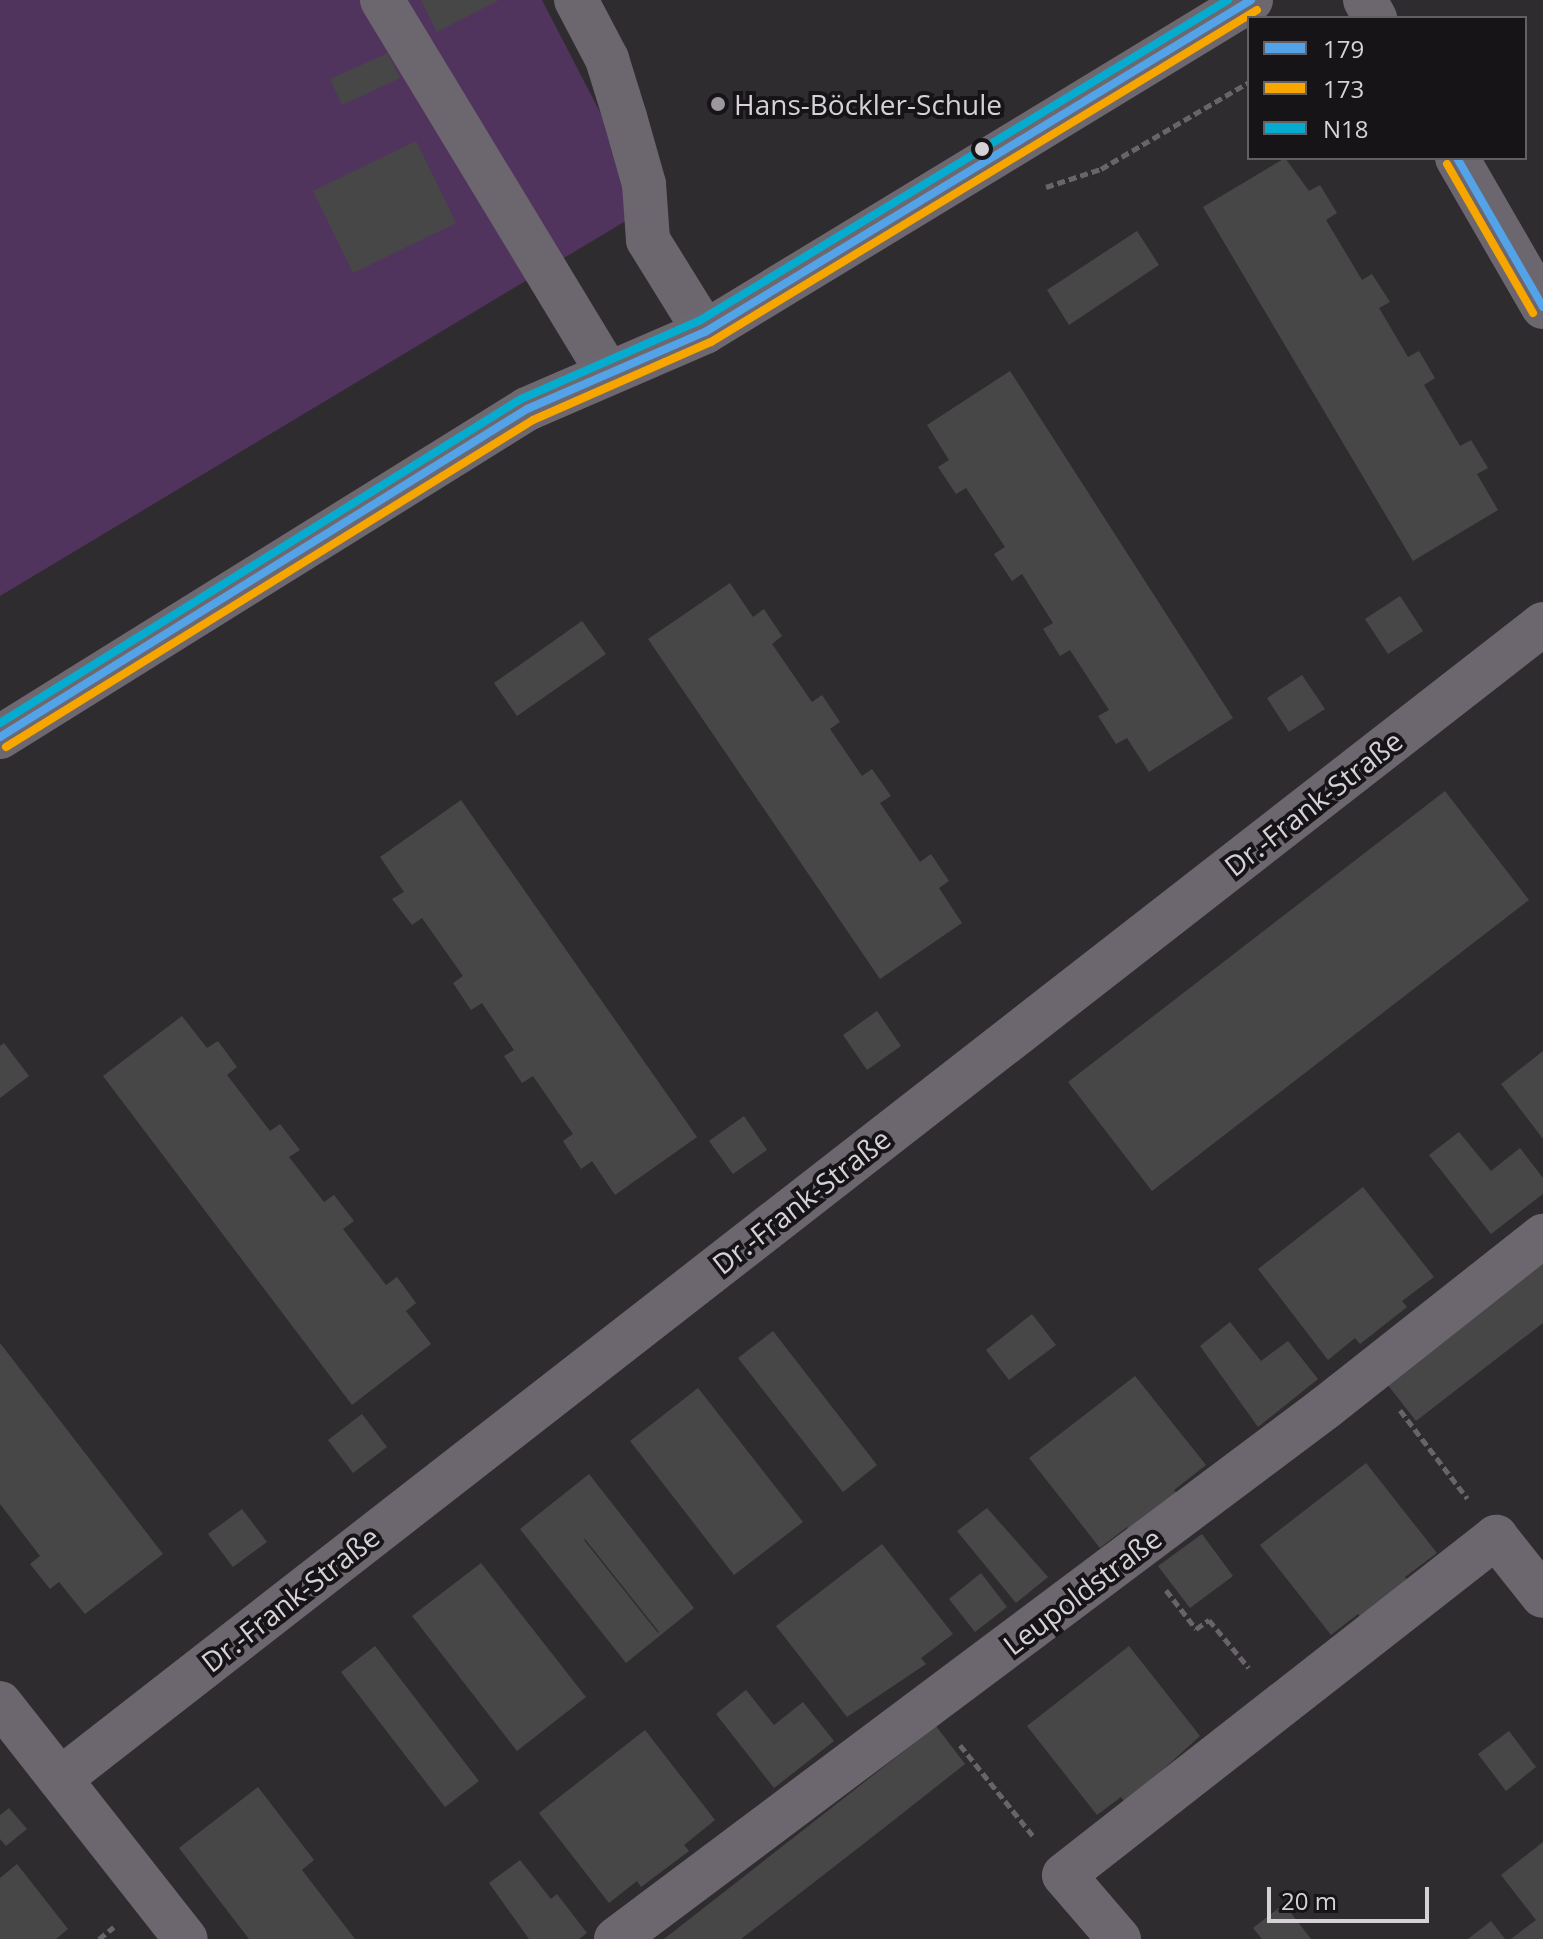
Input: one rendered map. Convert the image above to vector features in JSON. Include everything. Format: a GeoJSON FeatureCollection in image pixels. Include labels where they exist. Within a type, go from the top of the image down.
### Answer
{"type":"FeatureCollection","features":[{"type":"Feature","properties":{"kind":"main road"},"geometry":{"type":"LineString","coordinates":[[0,737],[527,409],[705,332],[1251,0]]}},
{"type":"Feature","properties":{"kind":"street"},"geometry":{"type":"LineString","coordinates":[[382,0],[607,372]]}},
{"type":"Feature","properties":{"kind":"street"},"geometry":{"type":"LineString","coordinates":[[576,0],[607,59],[625,117],[644,184],[648,240],[705,332]]}},
{"type":"Feature","properties":{"kind":"street"},"geometry":{"type":"LineString","coordinates":[[1458,160],[1543,307]]}},
{"type":"Feature","properties":{"kind":"street","name":"Dr.-Frank-Straße"},"geometry":{"type":"LineString","coordinates":[[60,1779],[1543,624]]}},
{"type":"Feature","properties":{"kind":"street","name":"Leupoldstraße"},"geometry":{"type":"LineString","coordinates":[[616,1939],[1371,1373],[1543,1236]]}},
{"type":"Feature","properties":{"kind":"street"},"geometry":{"type":"LineString","coordinates":[[1119,1939],[1064,1875],[1496,1537],[1543,1596]]}},
{"type":"Feature","properties":{"kind":"street"},"geometry":{"type":"LineString","coordinates":[[0,1703],[186,1939]]}},
{"type":"Feature","properties":{"kind":"path"},"geometry":{"type":"LineString","coordinates":[[1101,169],[1247,83]]}},
{"type":"Feature","properties":{"kind":"path"},"geometry":{"type":"LineString","coordinates":[[1371,1373],[1496,1537]]}},
{"type":"Feature","properties":{"kind":"path"},"geometry":{"type":"LineString","coordinates":[[1135,1551],[1196,1629],[1209,1620],[1280,1705]]}},
{"type":"Feature","properties":{"kind":"path"},"geometry":{"type":"LineString","coordinates":[[929,1706],[1064,1875]]}},
{"type":"Feature","properties":{"kind":"shaded area"},"geometry":{"type":"Polygon","coordinates":[[[0,0],[542,0],[649,207],[0,596],[0,0]]]}},
{"type":"Feature","properties":{"kind":"building"},"geometry":{"type":"Polygon","coordinates":[[[421,0],[499,0],[437,32],[421,0]]]}},
{"type":"Feature","properties":{"kind":"building"},"geometry":{"type":"Polygon","coordinates":[[[388,53],[400,78],[342,105],[330,79],[388,53]]]}},
{"type":"Feature","properties":{"kind":"building"},"geometry":{"type":"Polygon","coordinates":[[[416,141],[456,223],[353,273],[313,191],[416,141]]]}},
{"type":"Feature","properties":{"kind":"building"},"geometry":{"type":"Polygon","coordinates":[[[1282,160],[1286,160],[1309,191],[1320,185],[1337,213],[1326,220],[1362,280],[1372,274],[1390,302],[1379,308],[1408,357],[1419,351],[1435,378],[1424,385],[1460,446],[1471,440],[1488,468],[1477,474],[1498,510],[1413,561],[1203,207],[1282,160]]]}},
{"type":"Feature","properties":{"kind":"building"},"geometry":{"type":"Polygon","coordinates":[[[1137,231],[1159,265],[1069,325],[1047,290],[1137,231]]]}},
{"type":"Feature","properties":{"kind":"building"},"geometry":{"type":"Polygon","coordinates":[[[1010,371],[1233,718],[1149,772],[1127,738],[1116,744],[1098,716],[1109,710],[1070,650],[1060,656],[1043,629],[1053,623],[1022,574],[1012,581],[994,554],[1005,547],[966,488],[956,494],[938,467],[949,460],[927,425],[1010,371]]]}},
{"type":"Feature","properties":{"kind":"building"},"geometry":{"type":"Polygon","coordinates":[[[730,583],[753,617],[764,609],[782,636],[772,644],[812,702],[822,695],[840,722],[830,729],[862,776],[872,769],[891,796],[880,803],[920,862],[931,854],[949,881],[939,888],[962,923],[880,979],[648,639],[730,583]]]}},
{"type":"Feature","properties":{"kind":"building"},"geometry":{"type":"Polygon","coordinates":[[[1400,596],[1423,631],[1388,654],[1365,619],[1400,596]]]}},
{"type":"Feature","properties":{"kind":"building"},"geometry":{"type":"Polygon","coordinates":[[[582,621],[606,654],[517,716],[494,683],[582,621]]]}},
{"type":"Feature","properties":{"kind":"building"},"geometry":{"type":"Polygon","coordinates":[[[1302,675],[1325,709],[1289,732],[1267,698],[1302,675]]]}},
{"type":"Feature","properties":{"kind":"building"},"geometry":{"type":"Polygon","coordinates":[[[1445,791],[1529,900],[1152,1191],[1068,1082],[1445,791]]]}},
{"type":"Feature","properties":{"kind":"building"},"geometry":{"type":"Polygon","coordinates":[[[461,800],[697,1137],[615,1195],[592,1161],[581,1169],[563,1141],[573,1134],[533,1076],[522,1083],[504,1056],[514,1050],[482,1003],[471,1010],[453,983],[463,976],[422,918],[412,925],[392,899],[404,892],[380,857],[461,800]]]}},
{"type":"Feature","properties":{"kind":"building"},"geometry":{"type":"Polygon","coordinates":[[[877,1011],[901,1046],[867,1070],[843,1035],[877,1011]]]}},
{"type":"Feature","properties":{"kind":"building"},"geometry":{"type":"Polygon","coordinates":[[[182,1016],[207,1048],[218,1041],[237,1067],[227,1075],[270,1131],[280,1124],[300,1150],[289,1157],[324,1202],[334,1195],[354,1221],[343,1229],[386,1285],[397,1277],[416,1303],[406,1311],[431,1344],[352,1405],[103,1076],[182,1016]]]}},
{"type":"Feature","properties":{"kind":"building"},"geometry":{"type":"Polygon","coordinates":[[[4,1043],[29,1076],[0,1098],[0,1046],[4,1043]]]}},
{"type":"Feature","properties":{"kind":"building"},"geometry":{"type":"Polygon","coordinates":[[[1543,1051],[1543,1139],[1501,1084],[1543,1051]]]}},
{"type":"Feature","properties":{"kind":"building"},"geometry":{"type":"Polygon","coordinates":[[[744,1116],[767,1150],[733,1174],[709,1141],[744,1116]]]}},
{"type":"Feature","properties":{"kind":"building"},"geometry":{"type":"Polygon","coordinates":[[[1459,1132],[1491,1171],[1520,1148],[1543,1178],[1543,1194],[1491,1234],[1429,1155],[1459,1132]]]}},
{"type":"Feature","properties":{"kind":"building"},"geometry":{"type":"Polygon","coordinates":[[[1363,1187],[1434,1277],[1402,1301],[1407,1307],[1360,1344],[1355,1338],[1328,1360],[1258,1269],[1363,1187]]]}},
{"type":"Feature","properties":{"kind":"building"},"geometry":{"type":"Polygon","coordinates":[[[1543,1262],[1543,1323],[1416,1421],[1387,1384],[1543,1262]]]}},
{"type":"Feature","properties":{"kind":"building"},"geometry":{"type":"Polygon","coordinates":[[[1032,1314],[1056,1345],[1009,1380],[986,1350],[1032,1314]]]}},
{"type":"Feature","properties":{"kind":"building"},"geometry":{"type":"Polygon","coordinates":[[[1230,1322],[1261,1361],[1288,1341],[1318,1379],[1258,1427],[1200,1346],[1230,1322]]]}},
{"type":"Feature","properties":{"kind":"building"},"geometry":{"type":"Polygon","coordinates":[[[773,1331],[877,1465],[843,1492],[738,1358],[773,1331]]]}},
{"type":"Feature","properties":{"kind":"building"},"geometry":{"type":"Polygon","coordinates":[[[0,1343],[163,1554],[85,1614],[59,1582],[50,1589],[30,1564],[40,1556],[0,1504],[0,1343]]]}},
{"type":"Feature","properties":{"kind":"building"},"geometry":{"type":"Polygon","coordinates":[[[1135,1376],[1206,1465],[1174,1490],[1179,1496],[1131,1533],[1127,1527],[1100,1548],[1029,1458],[1135,1376]]]}},
{"type":"Feature","properties":{"kind":"building"},"geometry":{"type":"Polygon","coordinates":[[[698,1388],[803,1522],[734,1575],[630,1441],[698,1388]]]}},
{"type":"Feature","properties":{"kind":"building"},"geometry":{"type":"Polygon","coordinates":[[[362,1414],[387,1447],[353,1473],[328,1440],[362,1414]]]}},
{"type":"Feature","properties":{"kind":"building"},"geometry":{"type":"Polygon","coordinates":[[[1366,1463],[1437,1553],[1405,1577],[1410,1583],[1363,1620],[1358,1614],[1331,1635],[1260,1545],[1366,1463]]]}},
{"type":"Feature","properties":{"kind":"building"},"geometry":{"type":"Polygon","coordinates":[[[589,1474],[694,1608],[626,1663],[520,1529],[589,1474]],[[585,1539],[658,1633],[659,1632],[585,1539]]]}},
{"type":"Feature","properties":{"kind":"building"},"geometry":{"type":"Polygon","coordinates":[[[987,1508],[1048,1577],[1016,1603],[957,1531],[987,1508]]]}},
{"type":"Feature","properties":{"kind":"building"},"geometry":{"type":"Polygon","coordinates":[[[242,1509],[267,1542],[233,1567],[208,1534],[242,1509]]]}},
{"type":"Feature","properties":{"kind":"building"},"geometry":{"type":"Polygon","coordinates":[[[1202,1534],[1233,1576],[1190,1608],[1158,1566],[1202,1534]]]}},
{"type":"Feature","properties":{"kind":"building"},"geometry":{"type":"Polygon","coordinates":[[[882,1544],[953,1634],[921,1658],[926,1664],[847,1717],[776,1626],[882,1544]]]}},
{"type":"Feature","properties":{"kind":"building"},"geometry":{"type":"Polygon","coordinates":[[[481,1563],[586,1697],[517,1751],[412,1616],[481,1563]]]}},
{"type":"Feature","properties":{"kind":"building"},"geometry":{"type":"Polygon","coordinates":[[[981,1573],[1007,1607],[975,1632],[949,1599],[981,1573]]]}},
{"type":"Feature","properties":{"kind":"building"},"geometry":{"type":"Polygon","coordinates":[[[375,1646],[479,1781],[445,1807],[341,1672],[375,1646]]]}},
{"type":"Feature","properties":{"kind":"building"},"geometry":{"type":"Polygon","coordinates":[[[1129,1646],[1200,1736],[1126,1803],[1121,1797],[1097,1815],[1027,1726],[1129,1646]]]}},
{"type":"Feature","properties":{"kind":"building"},"geometry":{"type":"Polygon","coordinates":[[[746,1690],[774,1725],[803,1702],[834,1741],[774,1788],[716,1714],[746,1690]]]}},
{"type":"Feature","properties":{"kind":"building"},"geometry":{"type":"Polygon","coordinates":[[[936,1726],[965,1764],[889,1824],[741,1939],[664,1939],[936,1726]]]}},
{"type":"Feature","properties":{"kind":"building"},"geometry":{"type":"Polygon","coordinates":[[[645,1730],[715,1820],[684,1845],[689,1851],[641,1887],[637,1881],[609,1903],[539,1813],[645,1730]]]}},
{"type":"Feature","properties":{"kind":"building"},"geometry":{"type":"Polygon","coordinates":[[[1509,1731],[1536,1767],[1506,1791],[1478,1754],[1509,1731]]]}},
{"type":"Feature","properties":{"kind":"building"},"geometry":{"type":"Polygon","coordinates":[[[258,1787],[314,1860],[302,1870],[355,1939],[249,1939],[179,1848],[258,1787]]]}},
{"type":"Feature","properties":{"kind":"building"},"geometry":{"type":"Polygon","coordinates":[[[9,1808],[27,1829],[6,1846],[0,1839],[0,1815],[9,1808]]]}},
{"type":"Feature","properties":{"kind":"building"},"geometry":{"type":"Polygon","coordinates":[[[1543,1842],[1543,1939],[1511,1939],[1536,1920],[1501,1875],[1543,1842]]]}},
{"type":"Feature","properties":{"kind":"building"},"geometry":{"type":"Polygon","coordinates":[[[520,1860],[551,1899],[557,1894],[587,1933],[579,1939],[529,1939],[489,1883],[520,1860]]]}},
{"type":"Feature","properties":{"kind":"building"},"geometry":{"type":"Polygon","coordinates":[[[17,1864],[68,1929],[56,1939],[0,1939],[0,1878],[17,1864]]]}},
{"type":"Feature","properties":{"kind":"building"},"geometry":{"type":"Polygon","coordinates":[[[1284,1904],[1311,1939],[1262,1939],[1253,1928],[1284,1904]]]}},
{"type":"Feature","properties":{"kind":"building"},"geometry":{"type":"Polygon","coordinates":[[[1491,1921],[1505,1939],[1468,1939],[1491,1921]]]}},
{"type":"Feature","properties":{"kind":"transit line","name":"N18"},"geometry":{"type":"LineString","coordinates":[[0,723],[521,399],[699,321],[1228,0]]}},
{"type":"Feature","properties":{"kind":"transit line","name":"179"},"geometry":{"type":"LineString","coordinates":[[0,737],[527,409],[705,332],[1251,0]]}},
{"type":"Feature","properties":{"kind":"transit line","name":"173"},"geometry":{"type":"LineString","coordinates":[[1247,16],[1257,10]]}},
{"type":"Feature","properties":{"kind":"transit line","name":"173"},"geometry":{"type":"LineString","coordinates":[[6,747],[533,420],[711,342],[1247,16]]}},
{"type":"Feature","properties":{"kind":"transit line","name":"179"},"geometry":{"type":"LineString","coordinates":[[1458,160],[1543,307]]}},
{"type":"Feature","properties":{"kind":"transit line","name":"173"},"geometry":{"type":"LineString","coordinates":[[1447,164],[1533,313]]}},
{"type":"Feature","properties":{"kind":"place","name":"Hans-Böckler-Schule"},"geometry":{"type":"Point","coordinates":[718,104]}}]}
